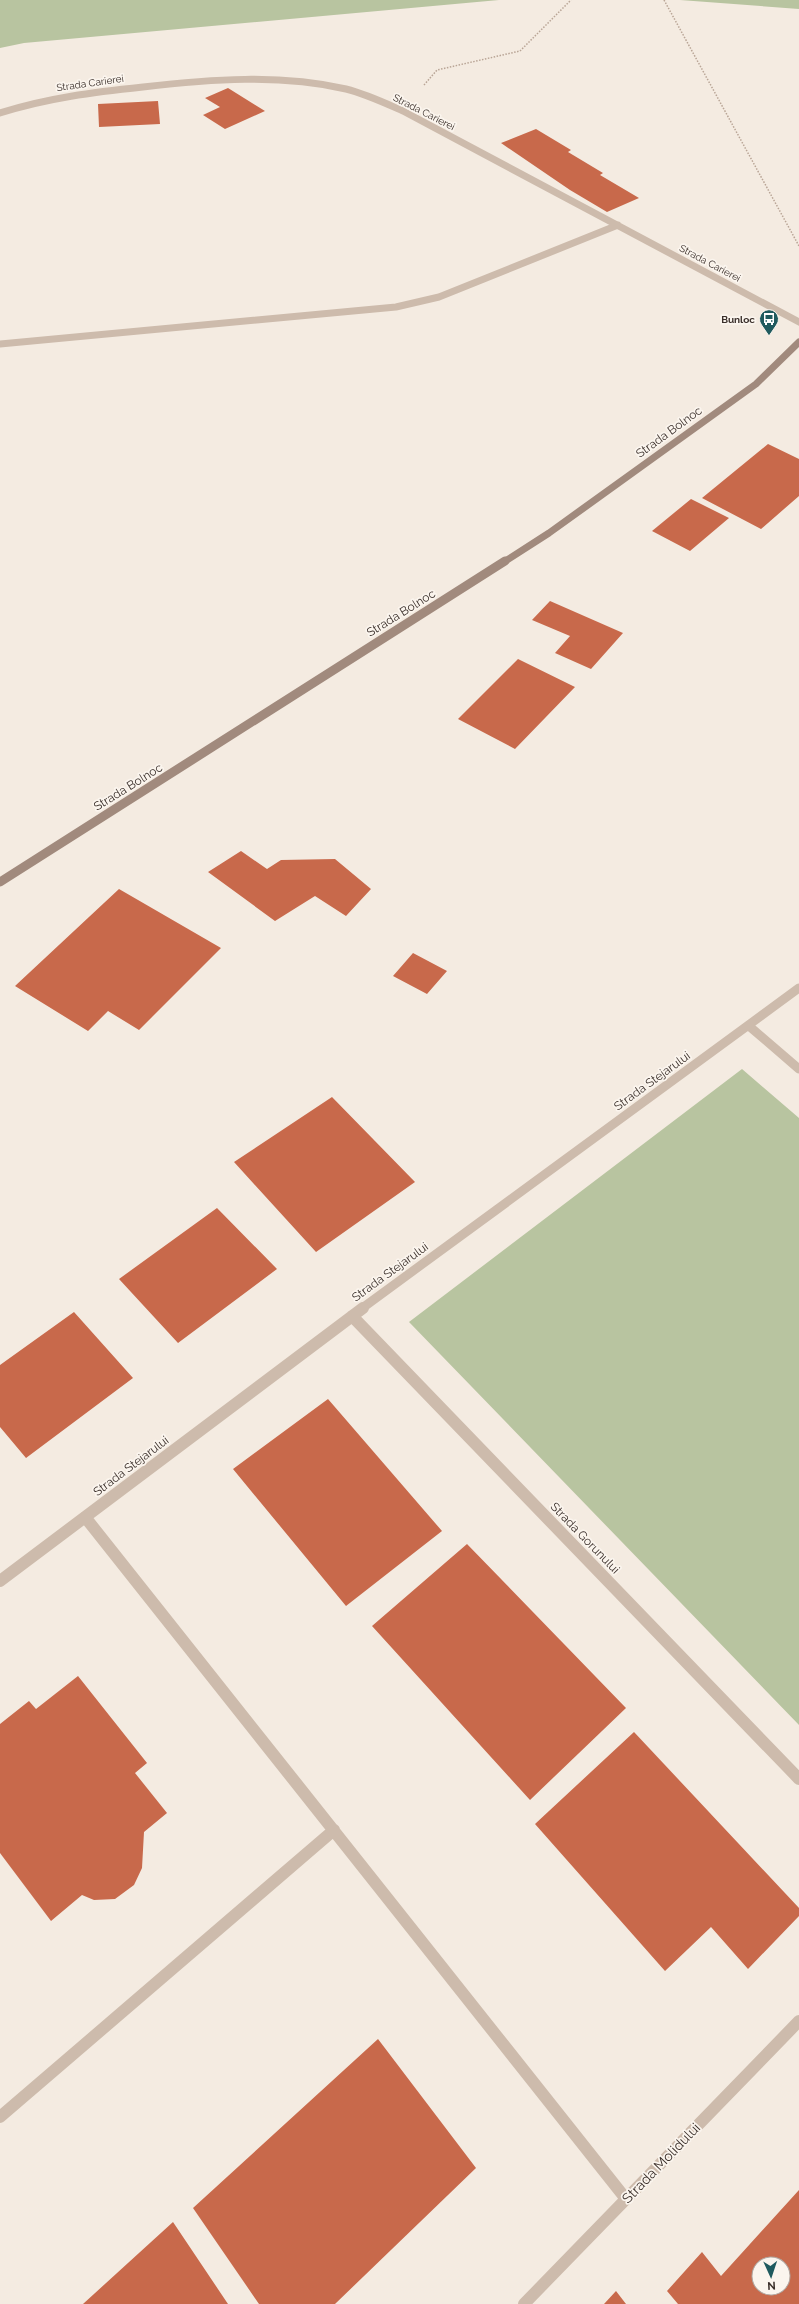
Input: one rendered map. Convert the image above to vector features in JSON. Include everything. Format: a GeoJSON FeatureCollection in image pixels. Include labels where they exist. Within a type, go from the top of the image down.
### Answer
{"type":"FeatureCollection","features":[{"type":"Feature","properties":{"kind":"street","name":"Strada Carierei"},"geometry":{"type":"LineString","coordinates":[[0,112],[32,102],[73,95],[232,79],[260,79],[341,88],[361,93],[403,111],[799,322]]}},
{"type":"Feature","properties":{"kind":"street"},"geometry":{"type":"LineString","coordinates":[[0,344],[396,307],[439,297],[618,225]]}},
{"type":"Feature","properties":{"kind":"street","name":"Strada Bolnoc"},"geometry":{"type":"LineString","coordinates":[[0,882],[549,533],[756,384],[799,342]]}},
{"type":"Feature","properties":{"kind":"street","name":"Strada Stejarului"},"geometry":{"type":"LineString","coordinates":[[0,1581],[352,1316],[799,988]]}},
{"type":"Feature","properties":{"kind":"street"},"geometry":{"type":"LineString","coordinates":[[749,1026],[799,1069]]}},
{"type":"Feature","properties":{"kind":"street","name":"Strada Gorunului"},"geometry":{"type":"LineString","coordinates":[[352,1316],[799,1779]]}},
{"type":"Feature","properties":{"kind":"street"},"geometry":{"type":"LineString","coordinates":[[85,1517],[626,2199]]}},
{"type":"Feature","properties":{"kind":"street"},"geometry":{"type":"LineString","coordinates":[[0,2117],[334,1830]]}},
{"type":"Feature","properties":{"kind":"street","name":"Strada Molidului"},"geometry":{"type":"LineString","coordinates":[[524,2304],[799,2021]]}},
{"type":"Feature","properties":{"kind":"path"},"geometry":{"type":"LineString","coordinates":[[403,111],[437,70],[520,51],[571,0]]}},
{"type":"Feature","properties":{"kind":"path"},"geometry":{"type":"LineString","coordinates":[[664,0],[799,246]]}},
{"type":"Feature","properties":{"kind":"green space"},"geometry":{"type":"Polygon","coordinates":[[[0,0],[499,0],[24,43],[0,48],[0,0]]]}},
{"type":"Feature","properties":{"kind":"green space"},"geometry":{"type":"Polygon","coordinates":[[[680,0],[799,0],[799,9],[680,0]]]}},
{"type":"Feature","properties":{"kind":"green space"},"geometry":{"type":"Polygon","coordinates":[[[742,1069],[799,1118],[799,1725],[409,1322],[742,1069]]]}},
{"type":"Feature","properties":{"kind":"building"},"geometry":{"type":"Polygon","coordinates":[[[228,88],[265,111],[225,129],[203,115],[220,107],[205,98],[228,88]]]}},
{"type":"Feature","properties":{"kind":"building"},"geometry":{"type":"Polygon","coordinates":[[[158,101],[160,124],[99,127],[98,104],[158,101]]]}},
{"type":"Feature","properties":{"kind":"building"},"geometry":{"type":"Polygon","coordinates":[[[536,129],[571,150],[568,152],[603,173],[600,175],[639,198],[607,212],[570,190],[501,143],[536,129]]]}},
{"type":"Feature","properties":{"kind":"building"},"geometry":{"type":"Polygon","coordinates":[[[768,444],[799,459],[799,496],[761,529],[702,498],[768,444]]]}},
{"type":"Feature","properties":{"kind":"building"},"geometry":{"type":"Polygon","coordinates":[[[691,499],[729,518],[690,551],[652,531],[691,499]]]}},
{"type":"Feature","properties":{"kind":"building"},"geometry":{"type":"Polygon","coordinates":[[[550,601],[623,633],[591,669],[555,653],[570,636],[532,620],[550,601]]]}},
{"type":"Feature","properties":{"kind":"building"},"geometry":{"type":"Polygon","coordinates":[[[518,659],[575,687],[515,749],[458,719],[518,659]]]}},
{"type":"Feature","properties":{"kind":"building"},"geometry":{"type":"Polygon","coordinates":[[[241,851],[267,869],[281,860],[335,859],[371,889],[346,916],[315,896],[275,921],[208,872],[241,851]]]}},
{"type":"Feature","properties":{"kind":"building"},"geometry":{"type":"Polygon","coordinates":[[[119,889],[221,948],[139,1030],[108,1011],[88,1031],[15,986],[119,889]]]}},
{"type":"Feature","properties":{"kind":"building"},"geometry":{"type":"Polygon","coordinates":[[[413,953],[447,971],[427,994],[393,976],[413,953]]]}},
{"type":"Feature","properties":{"kind":"building"},"geometry":{"type":"Polygon","coordinates":[[[332,1097],[415,1182],[316,1252],[234,1162],[332,1097]]]}},
{"type":"Feature","properties":{"kind":"building"},"geometry":{"type":"Polygon","coordinates":[[[217,1208],[277,1269],[178,1343],[119,1279],[217,1208]]]}},
{"type":"Feature","properties":{"kind":"building"},"geometry":{"type":"Polygon","coordinates":[[[74,1312],[133,1378],[26,1458],[0,1427],[0,1365],[74,1312]]]}},
{"type":"Feature","properties":{"kind":"building"},"geometry":{"type":"Polygon","coordinates":[[[328,1399],[442,1531],[346,1606],[233,1469],[328,1399]]]}},
{"type":"Feature","properties":{"kind":"building"},"geometry":{"type":"Polygon","coordinates":[[[467,1544],[626,1708],[530,1800],[372,1626],[467,1544]]]}},
{"type":"Feature","properties":{"kind":"building"},"geometry":{"type":"Polygon","coordinates":[[[78,1676],[147,1763],[135,1773],[167,1813],[144,1832],[142,1868],[134,1885],[115,1899],[94,1900],[82,1895],[51,1921],[0,1853],[0,1724],[29,1701],[36,1709],[78,1676]]]}},
{"type":"Feature","properties":{"kind":"building"},"geometry":{"type":"Polygon","coordinates":[[[634,1732],[799,1908],[799,1916],[748,1969],[711,1927],[665,1971],[535,1824],[634,1732]]]}},
{"type":"Feature","properties":{"kind":"building"},"geometry":{"type":"Polygon","coordinates":[[[378,2039],[476,2168],[335,2304],[259,2304],[193,2208],[378,2039]]]}},
{"type":"Feature","properties":{"kind":"building"},"geometry":{"type":"Polygon","coordinates":[[[799,2190],[799,2304],[678,2304],[667,2291],[702,2252],[721,2276],[799,2190]]]}},
{"type":"Feature","properties":{"kind":"building"},"geometry":{"type":"Polygon","coordinates":[[[173,2222],[228,2304],[83,2304],[173,2222]]]}},
{"type":"Feature","properties":{"kind":"building"},"geometry":{"type":"Polygon","coordinates":[[[616,2291],[626,2304],[604,2304],[616,2291]]]}},
{"type":"Feature","properties":{"kind":"place","name":"Bunloc"},"geometry":{"type":"Point","coordinates":[769,336]}}]}
